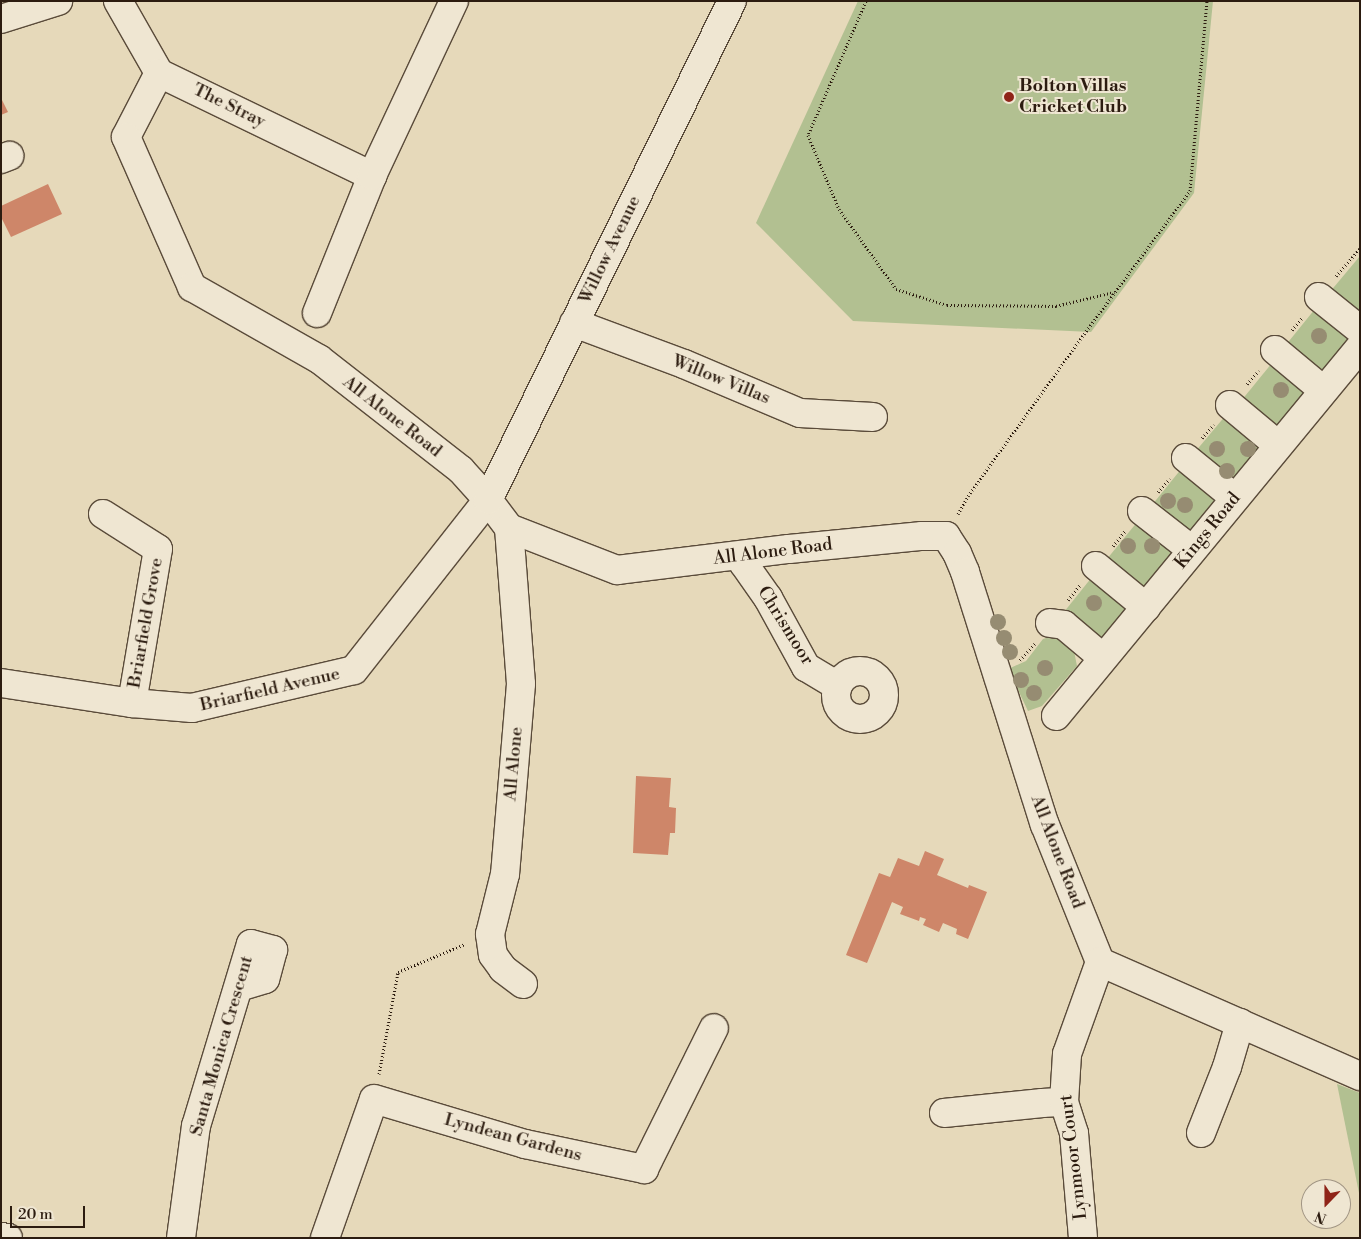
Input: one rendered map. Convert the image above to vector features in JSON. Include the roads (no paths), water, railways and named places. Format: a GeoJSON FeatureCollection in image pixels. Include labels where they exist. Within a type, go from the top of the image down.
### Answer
{"type":"FeatureCollection","features":[{"type":"Feature","properties":{"kind":"street"},"geometry":{"type":"LineString","coordinates":[[1,19],[58,1]]}},
{"type":"Feature","properties":{"kind":"street"},"geometry":{"type":"LineString","coordinates":[[118,1],[159,73]]}},
{"type":"Feature","properties":{"kind":"street"},"geometry":{"type":"LineString","coordinates":[[317,313],[372,176],[454,1]]}},
{"type":"Feature","properties":{"kind":"street","name":"Willow Avenue"},"geometry":{"type":"LineString","coordinates":[[488,500],[732,1]]}},
{"type":"Feature","properties":{"kind":"street","name":"The Stray"},"geometry":{"type":"LineString","coordinates":[[159,73],[372,176]]}},
{"type":"Feature","properties":{"kind":"street","name":"All Alone Road"},"geometry":{"type":"LineString","coordinates":[[159,73],[126,137],[192,287],[319,359],[461,470],[488,500],[509,528],[617,570],[922,536],[946,536],[957,553],[965,572],[1045,825],[1100,962]]}},
{"type":"Feature","properties":{"kind":"street"},"geometry":{"type":"LineString","coordinates":[[1319,297],[1360,330]]}},
{"type":"Feature","properties":{"kind":"street","name":"Willow Villas"},"geometry":{"type":"LineString","coordinates":[[574,323],[684,364],[800,412],[873,417]]}},
{"type":"Feature","properties":{"kind":"street","name":"Kings Road"},"geometry":{"type":"LineString","coordinates":[[1056,716],[1360,346]]}},
{"type":"Feature","properties":{"kind":"street"},"geometry":{"type":"LineString","coordinates":[[1276,350],[1324,390]]}},
{"type":"Feature","properties":{"kind":"street"},"geometry":{"type":"LineString","coordinates":[[1230,405],[1278,445]]}},
{"type":"Feature","properties":{"kind":"street"},"geometry":{"type":"LineString","coordinates":[[1186,458],[1235,498]]}},
{"type":"Feature","properties":{"kind":"street","name":"Briarfield Avenue"},"geometry":{"type":"LineString","coordinates":[[1,683],[132,703],[192,708],[354,670],[488,500]]}},
{"type":"Feature","properties":{"kind":"street"},"geometry":{"type":"LineString","coordinates":[[1142,511],[1192,550]]}},
{"type":"Feature","properties":{"kind":"street","name":"Briarfield Grove"},"geometry":{"type":"LineString","coordinates":[[103,514],[158,548],[132,703]]}},
{"type":"Feature","properties":{"kind":"street","name":"All Alone"},"geometry":{"type":"LineString","coordinates":[[509,528],[522,684],[505,874],[490,934],[493,954],[503,969],[523,984]]}},
{"type":"Feature","properties":{"kind":"street","name":"Chrismoor"},"geometry":{"type":"LineString","coordinates":[[743,556],[744,564],[768,598],[806,667],[838,686]]}},
{"type":"Feature","properties":{"kind":"street"},"geometry":{"type":"LineString","coordinates":[[1096,566],[1146,606]]}},
{"type":"Feature","properties":{"kind":"street"},"geometry":{"type":"LineString","coordinates":[[1050,623],[1064,625],[1103,658]]}},
{"type":"Feature","properties":{"kind":"street","name":"Santa Monica Crescent"},"geometry":{"type":"LineString","coordinates":[[181,1238],[196,1126],[251,944]]}},
{"type":"Feature","properties":{"kind":"street"},"geometry":{"type":"LineString","coordinates":[[1100,962],[1360,1076]]}},
{"type":"Feature","properties":{"kind":"street","name":"Lynmoor Court"},"geometry":{"type":"LineString","coordinates":[[1083,1238],[1074,1133],[1064,1102],[1067,1054],[1100,962]]}},
{"type":"Feature","properties":{"kind":"street"},"geometry":{"type":"LineString","coordinates":[[1201,1133],[1226,1067],[1240,1023]]}},
{"type":"Feature","properties":{"kind":"street","name":"Lyndean Gardens"},"geometry":{"type":"LineString","coordinates":[[325,1238],[374,1099],[525,1144],[644,1169],[714,1028]]}},
{"type":"Feature","properties":{"kind":"street"},"geometry":{"type":"LineString","coordinates":[[944,1113],[1042,1102],[1064,1102]]}},
{"type":"Feature","properties":{"kind":"street"},"geometry":{"type":"LineString","coordinates":[[1,1237],[8,1238]]}},
{"type":"Feature","properties":{"kind":"place","name":"Bolton Villas Cricket Club"},"geometry":{"type":"Point","coordinates":[1009,97]}}]}
